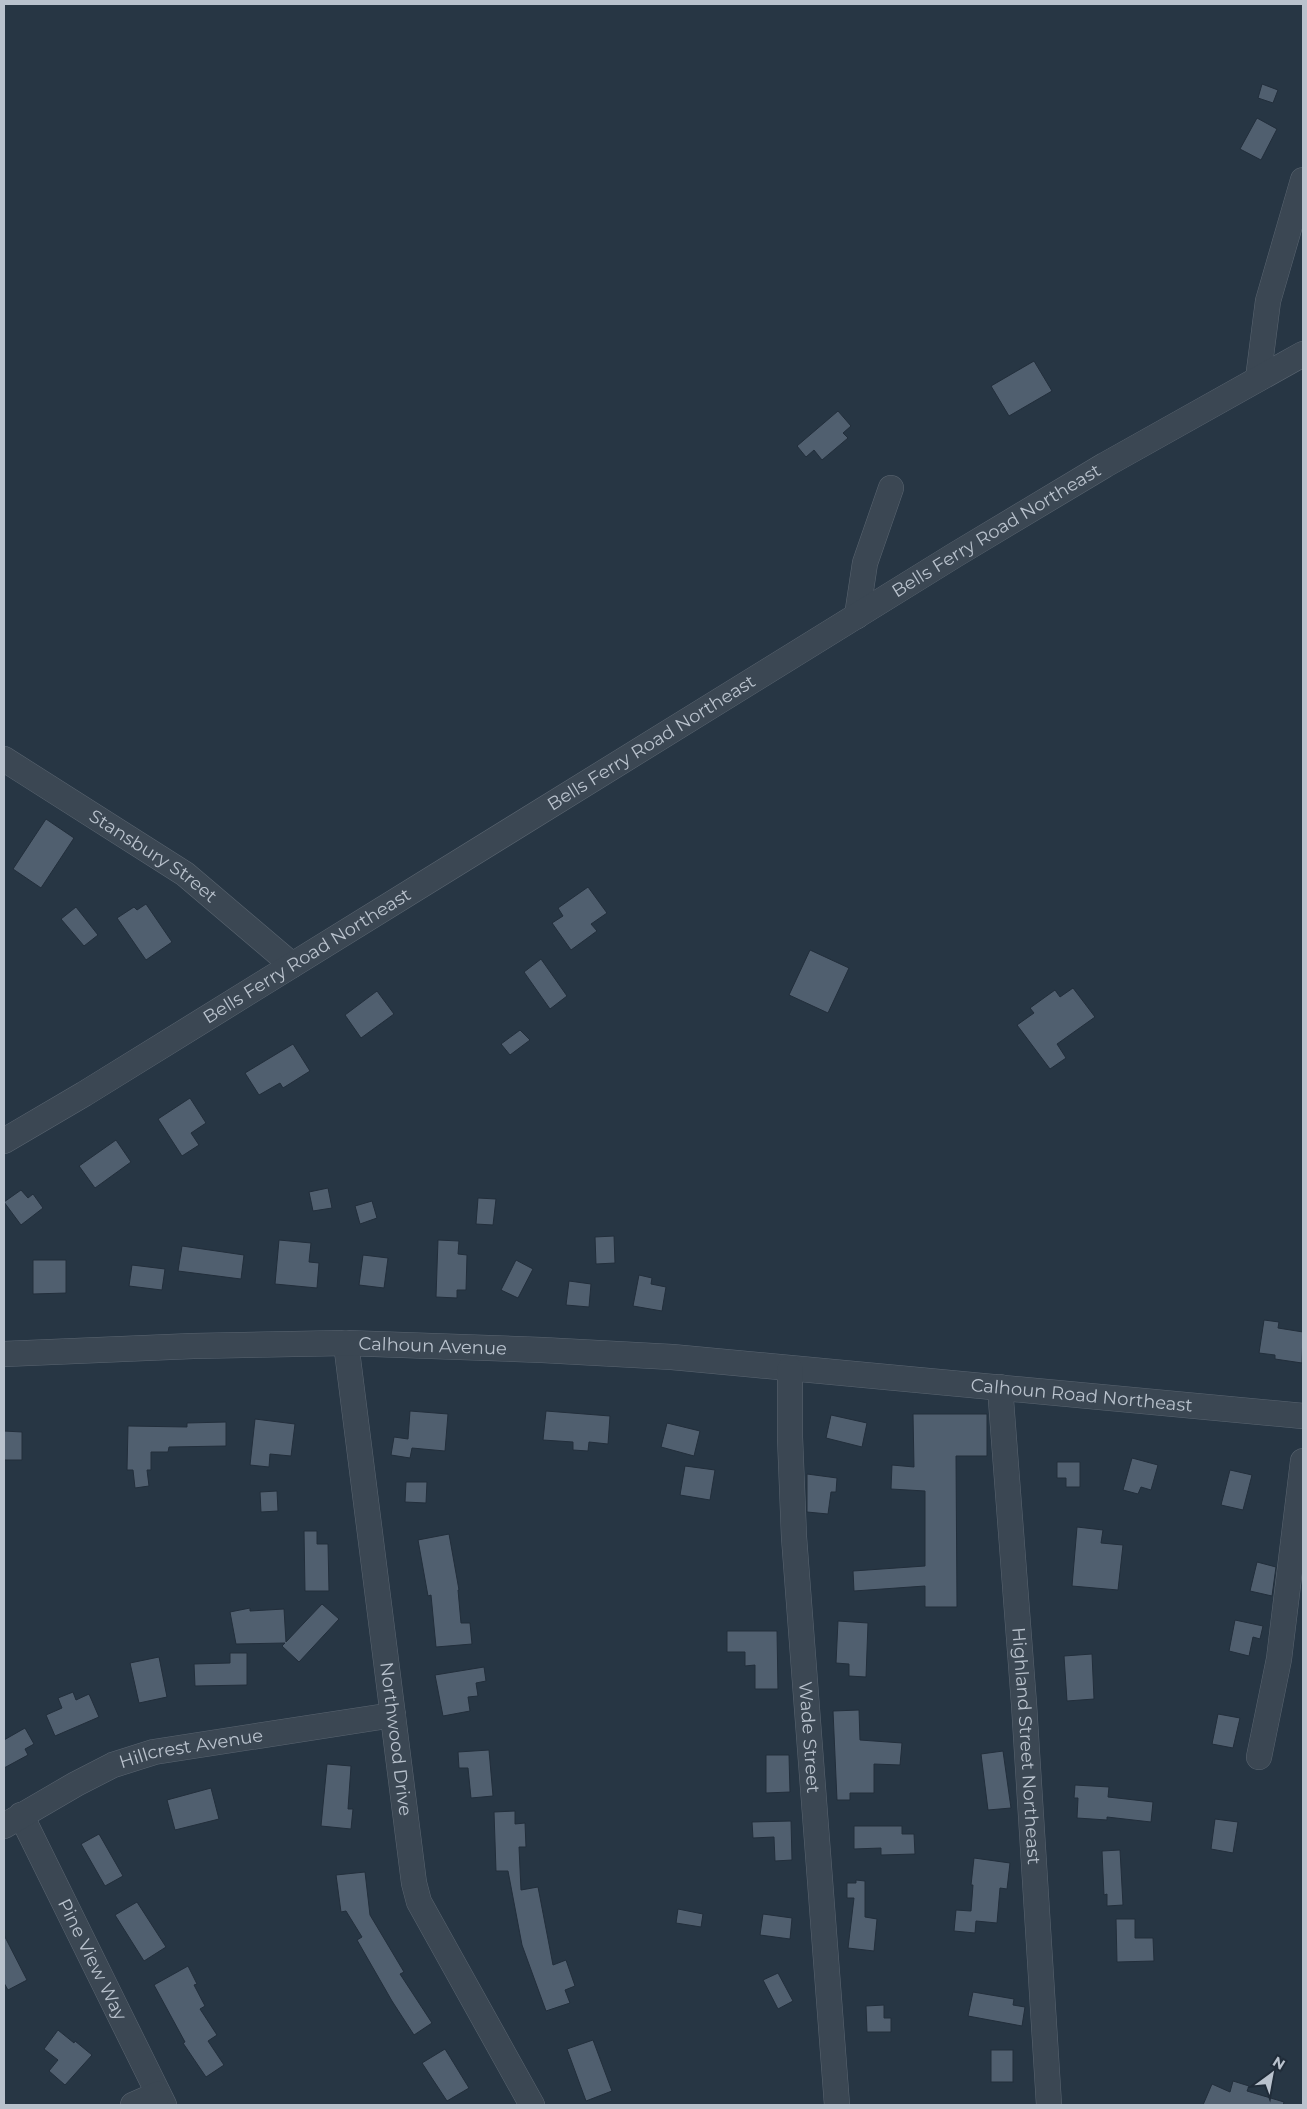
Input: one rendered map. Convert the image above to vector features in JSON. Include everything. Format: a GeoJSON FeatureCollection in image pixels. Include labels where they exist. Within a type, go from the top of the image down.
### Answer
{"type":"FeatureCollection","features":[{"type":"Feature","properties":{"kind":"street"},"geometry":{"type":"LineString","coordinates":[[1258,379],[1268,301],[1303,180]]}},
{"type":"Feature","properties":{"kind":"street","name":"Bells Ferry Road Northeast"},"geometry":{"type":"LineString","coordinates":[[4,1141],[1106,465],[1303,354]]}},
{"type":"Feature","properties":{"kind":"street"},"geometry":{"type":"LineString","coordinates":[[857,616],[865,563],[891,488]]}},
{"type":"Feature","properties":{"kind":"street","name":"Stansbury Street"},"geometry":{"type":"LineString","coordinates":[[4,759],[185,874],[292,965]]}},
{"type":"Feature","properties":{"kind":"street","name":"Calhoun Avenue"},"geometry":{"type":"LineString","coordinates":[[4,1354],[193,1346],[346,1343],[672,1357],[861,1375]]}},
{"type":"Feature","properties":{"kind":"street","name":"Northwood Drive"},"geometry":{"type":"LineString","coordinates":[[346,1343],[418,1902],[532,2105]]}},
{"type":"Feature","properties":{"kind":"street","name":"Wade Street"},"geometry":{"type":"LineString","coordinates":[[790,1368],[790,1437],[794,1537],[837,2105]]}},
{"type":"Feature","properties":{"kind":"street","name":"Calhoun Road Northeast"},"geometry":{"type":"LineString","coordinates":[[861,1375],[1303,1416]]}},
{"type":"Feature","properties":{"kind":"street","name":"Highland Street Northeast"},"geometry":{"type":"LineString","coordinates":[[1000,1387],[1024,1704],[1049,2105]]}},
{"type":"Feature","properties":{"kind":"street"},"geometry":{"type":"LineString","coordinates":[[1259,1757],[1279,1659],[1303,1461]]}},
{"type":"Feature","properties":{"kind":"street","name":"Hillcrest Avenue"},"geometry":{"type":"LineString","coordinates":[[12,1820],[113,1765],[154,1752],[393,1715]]}},
{"type":"Feature","properties":{"kind":"street","name":"Pine View Way"},"geometry":{"type":"LineString","coordinates":[[12,1820],[161,2100]]}},
{"type":"Feature","properties":{"kind":"street"},"geometry":{"type":"LineString","coordinates":[[133,2105],[161,2100]]}},
{"type":"Feature","properties":{"kind":"building"},"geometry":{"type":"Polygon","coordinates":[[[1262,84],[1278,90],[1273,103],[1258,98],[1262,84]]]}},
{"type":"Feature","properties":{"kind":"building"},"geometry":{"type":"Polygon","coordinates":[[[1257,118],[1277,129],[1261,160],[1240,149],[1257,118]]]}},
{"type":"Feature","properties":{"kind":"building"},"geometry":{"type":"Polygon","coordinates":[[[1034,361],[1052,391],[1009,416],[991,386],[1034,361]]]}},
{"type":"Feature","properties":{"kind":"building"},"geometry":{"type":"Polygon","coordinates":[[[838,411],[851,426],[843,433],[848,438],[822,460],[814,450],[806,457],[797,446],[838,411]]]}},
{"type":"Feature","properties":{"kind":"building"},"geometry":{"type":"Polygon","coordinates":[[[46,819],[74,838],[41,888],[13,869],[46,819]]]}},
{"type":"Feature","properties":{"kind":"building"},"geometry":{"type":"Polygon","coordinates":[[[588,887],[607,913],[591,924],[597,931],[571,950],[552,923],[563,916],[558,908],[588,887]]]}},
{"type":"Feature","properties":{"kind":"building"},"geometry":{"type":"Polygon","coordinates":[[[146,904],[172,942],[146,960],[117,918],[134,907],[137,910],[146,904]]]}},
{"type":"Feature","properties":{"kind":"building"},"geometry":{"type":"Polygon","coordinates":[[[76,907],[98,935],[84,946],[61,919],[76,907]]]}},
{"type":"Feature","properties":{"kind":"building"},"geometry":{"type":"Polygon","coordinates":[[[810,950],[849,968],[828,1013],[789,995],[810,950]]]}},
{"type":"Feature","properties":{"kind":"building"},"geometry":{"type":"Polygon","coordinates":[[[541,959],[567,996],[550,1009],[524,972],[541,959]]]}},
{"type":"Feature","properties":{"kind":"building"},"geometry":{"type":"Polygon","coordinates":[[[1073,988],[1095,1017],[1057,1044],[1066,1058],[1050,1069],[1017,1025],[1034,1013],[1030,1008],[1055,990],[1060,997],[1073,988]]]}},
{"type":"Feature","properties":{"kind":"building"},"geometry":{"type":"Polygon","coordinates":[[[377,991],[394,1014],[361,1038],[345,1015],[377,991]]]}},
{"type":"Feature","properties":{"kind":"building"},"geometry":{"type":"Polygon","coordinates":[[[520,1030],[530,1040],[510,1055],[501,1044],[520,1030]]]}},
{"type":"Feature","properties":{"kind":"building"},"geometry":{"type":"Polygon","coordinates":[[[293,1044],[310,1071],[283,1088],[280,1083],[259,1095],[245,1073],[293,1044]]]}},
{"type":"Feature","properties":{"kind":"building"},"geometry":{"type":"Polygon","coordinates":[[[190,1098],[206,1123],[191,1133],[199,1145],[182,1156],[158,1119],[190,1098]]]}},
{"type":"Feature","properties":{"kind":"building"},"geometry":{"type":"Polygon","coordinates":[[[116,1140],[131,1162],[95,1188],[79,1166],[116,1140]]]}},
{"type":"Feature","properties":{"kind":"building"},"geometry":{"type":"Polygon","coordinates":[[[328,1188],[332,1208],[313,1211],[309,1192],[328,1188]]]}},
{"type":"Feature","properties":{"kind":"building"},"geometry":{"type":"Polygon","coordinates":[[[21,1190],[28,1198],[33,1194],[43,1208],[21,1225],[4,1202],[21,1190]]]}},
{"type":"Feature","properties":{"kind":"building"},"geometry":{"type":"Polygon","coordinates":[[[478,1198],[496,1199],[493,1225],[476,1224],[478,1198]]]}},
{"type":"Feature","properties":{"kind":"building"},"geometry":{"type":"Polygon","coordinates":[[[372,1201],[377,1218],[360,1224],[355,1206],[372,1201]]]}},
{"type":"Feature","properties":{"kind":"building"},"geometry":{"type":"Polygon","coordinates":[[[614,1236],[615,1263],[596,1264],[595,1237],[614,1236]]]}},
{"type":"Feature","properties":{"kind":"building"},"geometry":{"type":"Polygon","coordinates":[[[279,1240],[311,1243],[309,1262],[319,1263],[317,1288],[275,1284],[279,1240]]]}},
{"type":"Feature","properties":{"kind":"building"},"geometry":{"type":"Polygon","coordinates":[[[438,1240],[459,1241],[458,1254],[467,1255],[466,1290],[457,1290],[457,1298],[436,1297],[438,1240]]]}},
{"type":"Feature","properties":{"kind":"building"},"geometry":{"type":"Polygon","coordinates":[[[182,1246],[244,1255],[241,1279],[178,1271],[182,1246]]]}},
{"type":"Feature","properties":{"kind":"building"},"geometry":{"type":"Polygon","coordinates":[[[363,1255],[388,1258],[384,1288],[359,1285],[363,1255]]]}},
{"type":"Feature","properties":{"kind":"building"},"geometry":{"type":"Polygon","coordinates":[[[33,1260],[66,1260],[66,1293],[33,1294],[33,1260]]]}},
{"type":"Feature","properties":{"kind":"building"},"geometry":{"type":"Polygon","coordinates":[[[516,1260],[533,1269],[518,1298],[501,1290],[516,1260]]]}},
{"type":"Feature","properties":{"kind":"building"},"geometry":{"type":"Polygon","coordinates":[[[132,1265],[165,1269],[162,1290],[129,1286],[132,1265]]]}},
{"type":"Feature","properties":{"kind":"building"},"geometry":{"type":"Polygon","coordinates":[[[639,1275],[652,1278],[651,1284],[666,1287],[662,1311],[633,1306],[639,1275]]]}},
{"type":"Feature","properties":{"kind":"building"},"geometry":{"type":"Polygon","coordinates":[[[569,1281],[591,1284],[589,1307],[566,1305],[569,1281]]]}},
{"type":"Feature","properties":{"kind":"building"},"geometry":{"type":"Polygon","coordinates":[[[1264,1320],[1279,1322],[1278,1328],[1303,1332],[1302,1363],[1275,1359],[1275,1355],[1259,1353],[1264,1320]]]}},
{"type":"Feature","properties":{"kind":"building"},"geometry":{"type":"Polygon","coordinates":[[[410,1411],[448,1414],[445,1451],[412,1448],[410,1458],[391,1455],[394,1437],[408,1439],[410,1411]]]}},
{"type":"Feature","properties":{"kind":"building"},"geometry":{"type":"Polygon","coordinates":[[[546,1411],[610,1416],[608,1444],[589,1442],[588,1451],[573,1450],[573,1442],[543,1440],[546,1411]]]}},
{"type":"Feature","properties":{"kind":"building"},"geometry":{"type":"Polygon","coordinates":[[[913,1414],[987,1414],[987,1456],[956,1456],[957,1607],[925,1607],[925,1586],[854,1591],[853,1571],[925,1566],[925,1491],[891,1489],[892,1465],[914,1467],[913,1414]]]}},
{"type":"Feature","properties":{"kind":"building"},"geometry":{"type":"Polygon","coordinates":[[[831,1415],[867,1423],[862,1447],[826,1438],[831,1415]]]}},
{"type":"Feature","properties":{"kind":"building"},"geometry":{"type":"Polygon","coordinates":[[[255,1419],[295,1424],[291,1456],[270,1454],[269,1467],[250,1465],[255,1419]]]}},
{"type":"Feature","properties":{"kind":"building"},"geometry":{"type":"Polygon","coordinates":[[[226,1422],[226,1446],[169,1447],[168,1452],[151,1452],[151,1470],[147,1470],[149,1486],[135,1488],[133,1470],[127,1470],[128,1426],[187,1427],[187,1423],[226,1422]]]}},
{"type":"Feature","properties":{"kind":"building"},"geometry":{"type":"Polygon","coordinates":[[[667,1423],[700,1431],[694,1456],[661,1447],[667,1423]]]}},
{"type":"Feature","properties":{"kind":"building"},"geometry":{"type":"Polygon","coordinates":[[[4,1431],[22,1432],[22,1460],[4,1460],[4,1431]]]}},
{"type":"Feature","properties":{"kind":"building"},"geometry":{"type":"Polygon","coordinates":[[[1132,1458],[1158,1465],[1151,1490],[1141,1487],[1138,1494],[1123,1490],[1132,1458]]]}},
{"type":"Feature","properties":{"kind":"building"},"geometry":{"type":"Polygon","coordinates":[[[1057,1462],[1080,1462],[1080,1487],[1066,1487],[1066,1478],[1057,1478],[1057,1462]]]}},
{"type":"Feature","properties":{"kind":"building"},"geometry":{"type":"Polygon","coordinates":[[[685,1466],[715,1470],[710,1500],[680,1495],[685,1466]]]}},
{"type":"Feature","properties":{"kind":"building"},"geometry":{"type":"Polygon","coordinates":[[[1230,1470],[1252,1475],[1243,1510],[1221,1505],[1230,1470]]]}},
{"type":"Feature","properties":{"kind":"building"},"geometry":{"type":"Polygon","coordinates":[[[807,1474],[837,1478],[836,1492],[831,1492],[828,1514],[807,1512],[807,1474]]]}},
{"type":"Feature","properties":{"kind":"building"},"geometry":{"type":"Polygon","coordinates":[[[406,1482],[427,1482],[426,1503],[405,1502],[406,1482]]]}},
{"type":"Feature","properties":{"kind":"building"},"geometry":{"type":"Polygon","coordinates":[[[277,1491],[278,1511],[261,1512],[260,1492],[277,1491]]]}},
{"type":"Feature","properties":{"kind":"building"},"geometry":{"type":"Polygon","coordinates":[[[1077,1527],[1103,1530],[1101,1543],[1123,1545],[1118,1590],[1072,1586],[1077,1527]]]}},
{"type":"Feature","properties":{"kind":"building"},"geometry":{"type":"Polygon","coordinates":[[[304,1531],[317,1531],[317,1544],[328,1544],[329,1591],[305,1591],[304,1531]]]}},
{"type":"Feature","properties":{"kind":"building"},"geometry":{"type":"Polygon","coordinates":[[[449,1534],[459,1590],[461,1623],[470,1623],[472,1644],[436,1647],[431,1595],[428,1596],[418,1540],[449,1534]]]}},
{"type":"Feature","properties":{"kind":"building"},"geometry":{"type":"Polygon","coordinates":[[[1257,1562],[1276,1567],[1272,1596],[1250,1591],[1257,1562]]]}},
{"type":"Feature","properties":{"kind":"building"},"geometry":{"type":"Polygon","coordinates":[[[322,1604],[339,1619],[299,1662],[282,1646],[285,1643],[236,1644],[230,1612],[250,1608],[250,1611],[284,1609],[286,1642],[322,1604]]]}},
{"type":"Feature","properties":{"kind":"building"},"geometry":{"type":"Polygon","coordinates":[[[1235,1620],[1263,1626],[1260,1639],[1253,1637],[1249,1656],[1229,1651],[1235,1620]]]}},
{"type":"Feature","properties":{"kind":"building"},"geometry":{"type":"Polygon","coordinates":[[[838,1621],[868,1623],[866,1677],[849,1676],[849,1664],[836,1663],[838,1621]]]}},
{"type":"Feature","properties":{"kind":"building"},"geometry":{"type":"Polygon","coordinates":[[[727,1631],[777,1631],[778,1689],[755,1689],[755,1665],[745,1666],[745,1652],[727,1652],[727,1631]]]}},
{"type":"Feature","properties":{"kind":"building"},"geometry":{"type":"Polygon","coordinates":[[[230,1653],[247,1653],[247,1685],[195,1686],[194,1664],[230,1663],[230,1653]]]}},
{"type":"Feature","properties":{"kind":"building"},"geometry":{"type":"Polygon","coordinates":[[[1092,1654],[1094,1699],[1067,1701],[1064,1656],[1092,1654]]]}},
{"type":"Feature","properties":{"kind":"building"},"geometry":{"type":"Polygon","coordinates":[[[159,1657],[167,1697],[139,1703],[130,1663],[159,1657]]]}},
{"type":"Feature","properties":{"kind":"building"},"geometry":{"type":"Polygon","coordinates":[[[484,1667],[486,1681],[476,1683],[478,1696],[468,1697],[470,1711],[443,1716],[435,1675],[484,1667]]]}},
{"type":"Feature","properties":{"kind":"building"},"geometry":{"type":"Polygon","coordinates":[[[73,1692],[76,1700],[89,1694],[99,1717],[55,1736],[46,1715],[62,1708],[58,1698],[73,1692]]]}},
{"type":"Feature","properties":{"kind":"building"},"geometry":{"type":"Polygon","coordinates":[[[859,1710],[860,1740],[902,1743],[900,1765],[874,1764],[874,1793],[850,1793],[850,1800],[837,1800],[833,1711],[859,1710]]]}},
{"type":"Feature","properties":{"kind":"building"},"geometry":{"type":"Polygon","coordinates":[[[1218,1714],[1240,1718],[1233,1748],[1212,1744],[1218,1714]]]}},
{"type":"Feature","properties":{"kind":"building"},"geometry":{"type":"Polygon","coordinates":[[[25,1728],[34,1744],[25,1749],[28,1755],[4,1768],[4,1740],[25,1728]]]}},
{"type":"Feature","properties":{"kind":"building"},"geometry":{"type":"Polygon","coordinates":[[[489,1750],[493,1796],[471,1798],[468,1768],[459,1768],[458,1752],[489,1750]]]}},
{"type":"Feature","properties":{"kind":"building"},"geometry":{"type":"Polygon","coordinates":[[[1003,1751],[1011,1808],[988,1810],[981,1754],[1003,1751]]]}},
{"type":"Feature","properties":{"kind":"building"},"geometry":{"type":"Polygon","coordinates":[[[766,1755],[789,1755],[790,1792],[766,1793],[766,1755]]]}},
{"type":"Feature","properties":{"kind":"building"},"geometry":{"type":"Polygon","coordinates":[[[327,1764],[351,1766],[348,1809],[353,1809],[351,1829],[321,1826],[327,1764]]]}},
{"type":"Feature","properties":{"kind":"building"},"geometry":{"type":"Polygon","coordinates":[[[1075,1785],[1109,1787],[1108,1797],[1153,1802],[1151,1822],[1107,1817],[1107,1820],[1077,1818],[1078,1798],[1074,1798],[1075,1785]]]}},
{"type":"Feature","properties":{"kind":"building"},"geometry":{"type":"Polygon","coordinates":[[[211,1788],[219,1819],[175,1830],[167,1800],[211,1788]]]}},
{"type":"Feature","properties":{"kind":"building"},"geometry":{"type":"Polygon","coordinates":[[[515,1811],[515,1824],[525,1823],[526,1847],[519,1847],[521,1890],[538,1887],[553,1965],[566,1960],[575,1986],[565,1990],[570,2003],[546,2011],[522,1945],[508,1871],[496,1871],[494,1812],[515,1811]]]}},
{"type":"Feature","properties":{"kind":"building"},"geometry":{"type":"Polygon","coordinates":[[[1215,1819],[1238,1822],[1233,1853],[1211,1849],[1215,1819]]]}},
{"type":"Feature","properties":{"kind":"building"},"geometry":{"type":"Polygon","coordinates":[[[791,1821],[792,1860],[775,1861],[774,1837],[753,1838],[752,1822],[791,1821]]]}},
{"type":"Feature","properties":{"kind":"building"},"geometry":{"type":"Polygon","coordinates":[[[854,1826],[902,1826],[902,1834],[914,1834],[915,1854],[881,1855],[881,1848],[854,1849],[854,1826]]]}},
{"type":"Feature","properties":{"kind":"building"},"geometry":{"type":"Polygon","coordinates":[[[99,1834],[123,1876],[105,1886],[81,1844],[99,1834]]]}},
{"type":"Feature","properties":{"kind":"building"},"geometry":{"type":"Polygon","coordinates":[[[1120,1850],[1123,1905],[1107,1906],[1107,1894],[1104,1895],[1102,1851],[1120,1850]]]}},
{"type":"Feature","properties":{"kind":"building"},"geometry":{"type":"Polygon","coordinates":[[[974,1858],[1010,1863],[1007,1889],[1000,1888],[997,1923],[976,1921],[975,1933],[954,1931],[956,1910],[971,1911],[974,1858]]]}},
{"type":"Feature","properties":{"kind":"building"},"geometry":{"type":"Polygon","coordinates":[[[365,1872],[370,1915],[404,1972],[400,1974],[432,2023],[414,2035],[357,1940],[362,1937],[346,1911],[341,1912],[336,1875],[365,1872]]]}},
{"type":"Feature","properties":{"kind":"building"},"geometry":{"type":"Polygon","coordinates":[[[856,1880],[865,1881],[865,1917],[877,1919],[874,1951],[848,1948],[854,1898],[847,1898],[847,1883],[856,1883],[856,1880]]]}},
{"type":"Feature","properties":{"kind":"building"},"geometry":{"type":"Polygon","coordinates":[[[137,1902],[166,1947],[144,1961],[115,1915],[137,1902]]]}},
{"type":"Feature","properties":{"kind":"building"},"geometry":{"type":"Polygon","coordinates":[[[678,1909],[703,1914],[701,1927],[676,1923],[678,1909]]]}},
{"type":"Feature","properties":{"kind":"building"},"geometry":{"type":"Polygon","coordinates":[[[763,1914],[792,1918],[790,1939],[760,1935],[763,1914]]]}},
{"type":"Feature","properties":{"kind":"building"},"geometry":{"type":"Polygon","coordinates":[[[1116,1919],[1135,1919],[1135,1938],[1153,1938],[1154,1961],[1117,1962],[1116,1919]]]}},
{"type":"Feature","properties":{"kind":"building"},"geometry":{"type":"Polygon","coordinates":[[[4,1935],[27,1980],[8,1990],[4,1983],[4,1935]]]}},
{"type":"Feature","properties":{"kind":"building"},"geometry":{"type":"Polygon","coordinates":[[[188,1966],[197,1984],[194,1985],[205,2006],[200,2009],[217,2035],[208,2041],[224,2065],[206,2077],[183,2043],[185,2042],[154,1985],[188,1966]]]}},
{"type":"Feature","properties":{"kind":"building"},"geometry":{"type":"Polygon","coordinates":[[[778,1973],[793,2001],[778,2009],[763,1980],[778,1973]]]}},
{"type":"Feature","properties":{"kind":"building"},"geometry":{"type":"Polygon","coordinates":[[[973,1992],[1014,1999],[1013,2005],[1025,2007],[1022,2026],[968,2016],[973,1992]]]}},
{"type":"Feature","properties":{"kind":"building"},"geometry":{"type":"Polygon","coordinates":[[[884,2005],[884,2018],[891,2018],[891,2032],[867,2032],[866,2006],[884,2005]]]}},
{"type":"Feature","properties":{"kind":"building"},"geometry":{"type":"Polygon","coordinates":[[[58,2030],[92,2055],[65,2085],[49,2071],[58,2060],[44,2049],[58,2030]]]}},
{"type":"Feature","properties":{"kind":"building"},"geometry":{"type":"Polygon","coordinates":[[[593,2040],[612,2091],[586,2101],[567,2049],[593,2040]]]}},
{"type":"Feature","properties":{"kind":"building"},"geometry":{"type":"Polygon","coordinates":[[[445,2049],[469,2088],[447,2101],[422,2063],[445,2049]]]}},
{"type":"Feature","properties":{"kind":"building"},"geometry":{"type":"Polygon","coordinates":[[[991,2050],[1013,2050],[1013,2082],[991,2082],[991,2050]]]}},
{"type":"Feature","properties":{"kind":"building"},"geometry":{"type":"Polygon","coordinates":[[[1233,2081],[1249,2086],[1247,2091],[1284,2102],[1283,2105],[1203,2105],[1212,2084],[1230,2092],[1233,2081]]]}}]}
